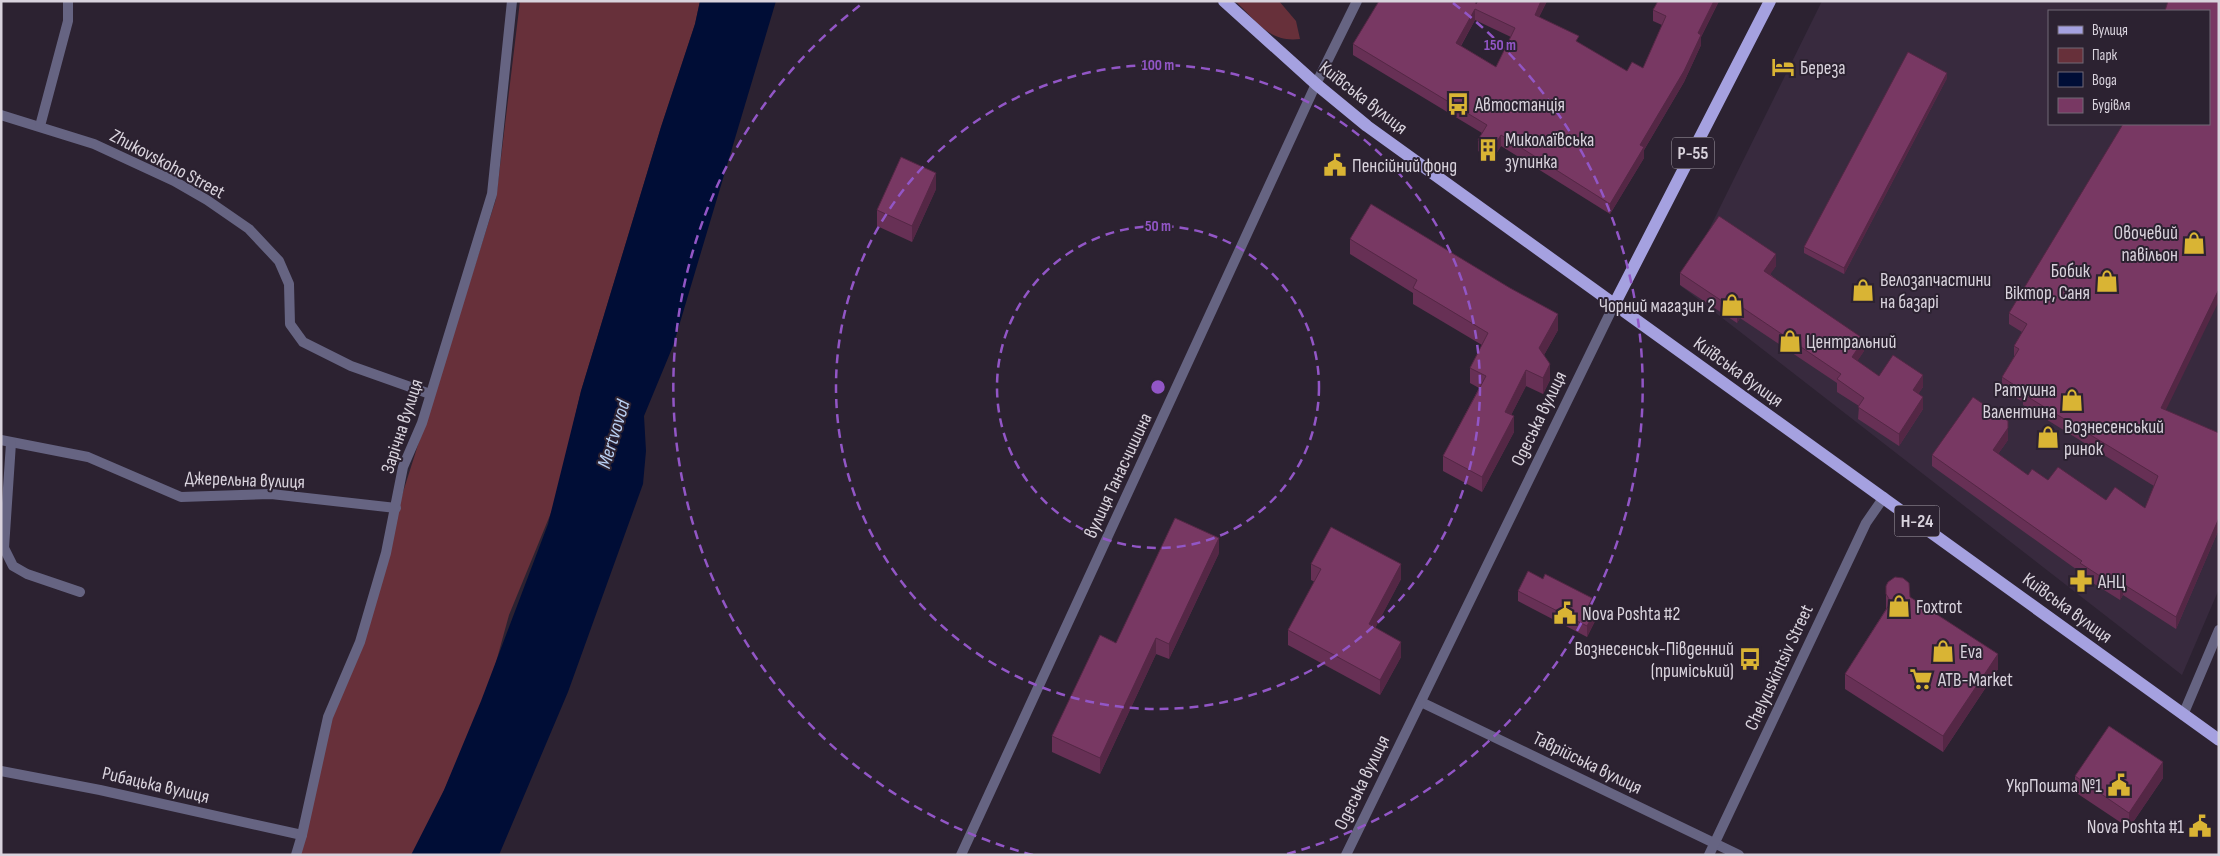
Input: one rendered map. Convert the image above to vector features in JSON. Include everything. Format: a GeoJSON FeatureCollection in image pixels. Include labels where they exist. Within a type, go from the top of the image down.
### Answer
{"type":"FeatureCollection","features":[{"type":"Feature","properties":{"kind":"main road","name":"Київська вулиця"},"geometry":{"type":"LineString","coordinates":[[1224,1],[1316,84],[1367,126],[2219,740]]}},
{"type":"Feature","properties":{"kind":"main road","name":"Одеська вулиця"},"geometry":{"type":"LineString","coordinates":[[1614,305],[1770,1]]}},
{"type":"Feature","properties":{"kind":"street"},"geometry":{"type":"LineString","coordinates":[[40,126],[68,21],[68,1]]}},
{"type":"Feature","properties":{"kind":"street","name":"Зарічна вулиця"},"geometry":{"type":"LineString","coordinates":[[296,855],[328,717],[360,642],[386,553],[403,467],[422,423],[492,194],[512,1]]}},
{"type":"Feature","properties":{"kind":"street","name":"вулиця Танасчишина"},"geometry":{"type":"LineString","coordinates":[[961,855],[1356,1]]}},
{"type":"Feature","properties":{"kind":"street","name":"Zhukovskoho Street"},"geometry":{"type":"LineString","coordinates":[[1,115],[94,144],[174,181],[208,200],[248,229],[279,261],[289,284],[290,324],[303,342],[351,366],[430,394]]}},
{"type":"Feature","properties":{"kind":"street","name":"Одеська вулиця"},"geometry":{"type":"LineString","coordinates":[[1346,855],[1614,305]]}},
{"type":"Feature","properties":{"kind":"street","name":"Джерельна вулиця"},"geometry":{"type":"LineString","coordinates":[[80,592],[27,574],[12,566],[4,548],[6,442],[88,457],[181,496],[271,494],[396,508]]}},
{"type":"Feature","properties":{"kind":"street","name":"Chelyuskintsiv Street"},"geometry":{"type":"LineString","coordinates":[[1709,855],[1866,523],[1884,497]]}},
{"type":"Feature","properties":{"kind":"street"},"geometry":{"type":"LineString","coordinates":[[2183,715],[2219,630]]}},
{"type":"Feature","properties":{"kind":"street","name":"Таврійська вулиця"},"geometry":{"type":"LineString","coordinates":[[1421,702],[1739,855]]}},
{"type":"Feature","properties":{"kind":"street","name":"Рибацька вулиця"},"geometry":{"type":"LineString","coordinates":[[1,771],[100,790],[302,835]]}},
{"type":"Feature","properties":{"kind":"shaded area","name":"Вознесенський ринок"},"geometry":{"type":"Polygon","coordinates":[[[1822,1],[2219,1],[2219,589],[2182,675],[1681,286],[1822,1]]]}},
{"type":"Feature","properties":{"kind":"green space"},"geometry":{"type":"Polygon","coordinates":[[[520,1],[700,1],[695,24],[661,127],[581,391],[555,503],[509,615],[487,695],[415,855],[298,855],[331,719],[496,199],[520,1]]]}},
{"type":"Feature","properties":{"kind":"green space"},"geometry":{"type":"Polygon","coordinates":[[[1235,1],[1279,1],[1296,21],[1300,39],[1280,38],[1272,34],[1257,23],[1235,1]]]}},
{"type":"Feature","properties":{"kind":"water","name":"Mertvovod"},"geometry":{"type":"Polygon","coordinates":[[[700,1],[776,1],[673,346],[644,416],[646,451],[643,484],[568,692],[499,855],[411,855],[444,790],[481,701],[548,524],[581,391],[661,127],[695,24],[700,1]]]}},
{"type":"Feature","properties":{"kind":"building"},"geometry":{"type":"Polygon","coordinates":[[[1379,1],[1476,1],[1476,4],[1478,1],[1541,1],[1535,15],[1579,36],[1576,41],[1627,71],[1632,62],[1643,68],[1666,16],[1653,10],[1658,1],[1714,1],[1698,33],[1701,35],[1684,71],[1640,145],[1644,147],[1610,204],[1501,135],[1492,149],[1478,140],[1487,125],[1353,44],[1379,1]],[[1475,9],[1456,43],[1496,67],[1515,28],[1475,9]]]}},
{"type":"Feature","properties":{"kind":"building"},"geometry":{"type":"Polygon","coordinates":[[[2168,1],[2219,1],[2219,289],[2161,408],[2219,433],[2219,518],[2176,617],[2123,584],[2120,589],[2080,563],[2082,561],[1932,455],[1973,397],[2008,421],[2008,428],[1993,450],[2028,475],[2032,469],[2048,480],[2058,467],[2106,500],[2115,487],[2145,508],[2158,476],[2023,394],[2025,392],[2002,377],[2019,349],[2014,346],[2027,324],[2009,313],[2122,125],[2210,125],[2210,10],[2165,10],[2168,1]]]}},
{"type":"Feature","properties":{"kind":"building"},"geometry":{"type":"Polygon","coordinates":[[[1908,52],[1947,73],[1844,268],[1804,247],[1908,52]]]}},
{"type":"Feature","properties":{"kind":"building"},"geometry":{"type":"Polygon","coordinates":[[[901,157],[936,173],[912,226],[877,210],[901,157]]]}},
{"type":"Feature","properties":{"kind":"building"},"geometry":{"type":"Polygon","coordinates":[[[1371,204],[1510,288],[1558,314],[1539,348],[1550,364],[1543,378],[1526,370],[1505,412],[1514,416],[1482,477],[1443,456],[1486,376],[1470,368],[1488,333],[1413,288],[1417,280],[1350,239],[1371,204]]]}},
{"type":"Feature","properties":{"kind":"building"},"geometry":{"type":"Polygon","coordinates":[[[1719,216],[1776,254],[1764,271],[1864,339],[1852,357],[1879,376],[1893,355],[1923,375],[1913,390],[1923,397],[1899,434],[1858,407],[1864,398],[1837,379],[1841,374],[1740,306],[1737,311],[1680,273],[1719,216]]]}},
{"type":"Feature","properties":{"kind":"building"},"geometry":{"type":"Polygon","coordinates":[[[1175,518],[1219,538],[1169,644],[1156,638],[1100,758],[1052,736],[1100,635],[1116,643],[1175,518]]]}},
{"type":"Feature","properties":{"kind":"building"},"geometry":{"type":"Polygon","coordinates":[[[1331,527],[1401,564],[1369,624],[1401,642],[1380,680],[1288,630],[1321,569],[1311,564],[1331,527]]]}},
{"type":"Feature","properties":{"kind":"building"},"geometry":{"type":"Polygon","coordinates":[[[1528,571],[1543,579],[1545,574],[1592,598],[1588,607],[1595,611],[1587,626],[1518,591],[1528,571]]]}},
{"type":"Feature","properties":{"kind":"building","name":"ATB-Market"},"geometry":{"type":"Polygon","coordinates":[[[1895,577],[1903,578],[1909,583],[1910,597],[1998,654],[1943,736],[1845,674],[1891,602],[1886,594],[1886,586],[1895,577]]]}},
{"type":"Feature","properties":{"kind":"building","name":"УкрПошта №1"},"geometry":{"type":"Polygon","coordinates":[[[2109,726],[2163,762],[2129,813],[2075,776],[2109,726]]]}},
{"type":"Feature","properties":{"kind":"place","name":"Береза"},"geometry":{"type":"Point","coordinates":[1783,67]}},
{"type":"Feature","properties":{"kind":"place","name":"Автостанція"},"geometry":{"type":"Point","coordinates":[1458,104]}},
{"type":"Feature","properties":{"kind":"place","name":"Миколаївська зупинка"},"geometry":{"type":"Point","coordinates":[1488,150]}},
{"type":"Feature","properties":{"kind":"place","name":"Пенсійний фонд"},"geometry":{"type":"Point","coordinates":[1335,165]}},
{"type":"Feature","properties":{"kind":"place","name":"Овочевий павільон"},"geometry":{"type":"Point","coordinates":[2194,243]}},
{"type":"Feature","properties":{"kind":"place","name":"Бобик Віктор, Саня"},"geometry":{"type":"Point","coordinates":[2107,281]}},
{"type":"Feature","properties":{"kind":"place","name":"Велозапчастини на базарі"},"geometry":{"type":"Point","coordinates":[1863,290]}},
{"type":"Feature","properties":{"kind":"place","name":"Чорний магазин 2"},"geometry":{"type":"Point","coordinates":[1732,305]}},
{"type":"Feature","properties":{"kind":"place","name":"Центральний"},"geometry":{"type":"Point","coordinates":[1790,341]}},
{"type":"Feature","properties":{"kind":"place","name":"Ратушна Валентина"},"geometry":{"type":"Point","coordinates":[2072,400]}},
{"type":"Feature","properties":{"kind":"place","name":"Вознесенський ринок"},"geometry":{"type":"Point","coordinates":[2048,437]}},
{"type":"Feature","properties":{"kind":"place","name":"АНЦ"},"geometry":{"type":"Point","coordinates":[2081,581]}},
{"type":"Feature","properties":{"kind":"place","name":"Foxtrot"},"geometry":{"type":"Point","coordinates":[1899,606]}},
{"type":"Feature","properties":{"kind":"place","name":"Nova Poshta #2"},"geometry":{"type":"Point","coordinates":[1565,613]}},
{"type":"Feature","properties":{"kind":"place","name":"Eva"},"geometry":{"type":"Point","coordinates":[1943,651]}},
{"type":"Feature","properties":{"kind":"place","name":"Вознесенськ-Південний (приміський)"},"geometry":{"type":"Point","coordinates":[1750,659]}},
{"type":"Feature","properties":{"kind":"place","name":"ATB-Market"},"geometry":{"type":"Point","coordinates":[1921,679]}},
{"type":"Feature","properties":{"kind":"place","name":"УкрПошта №1"},"geometry":{"type":"Point","coordinates":[2119,785]}},
{"type":"Feature","properties":{"kind":"place","name":"Nova Poshta #1"},"geometry":{"type":"Point","coordinates":[2200,826]}}]}
